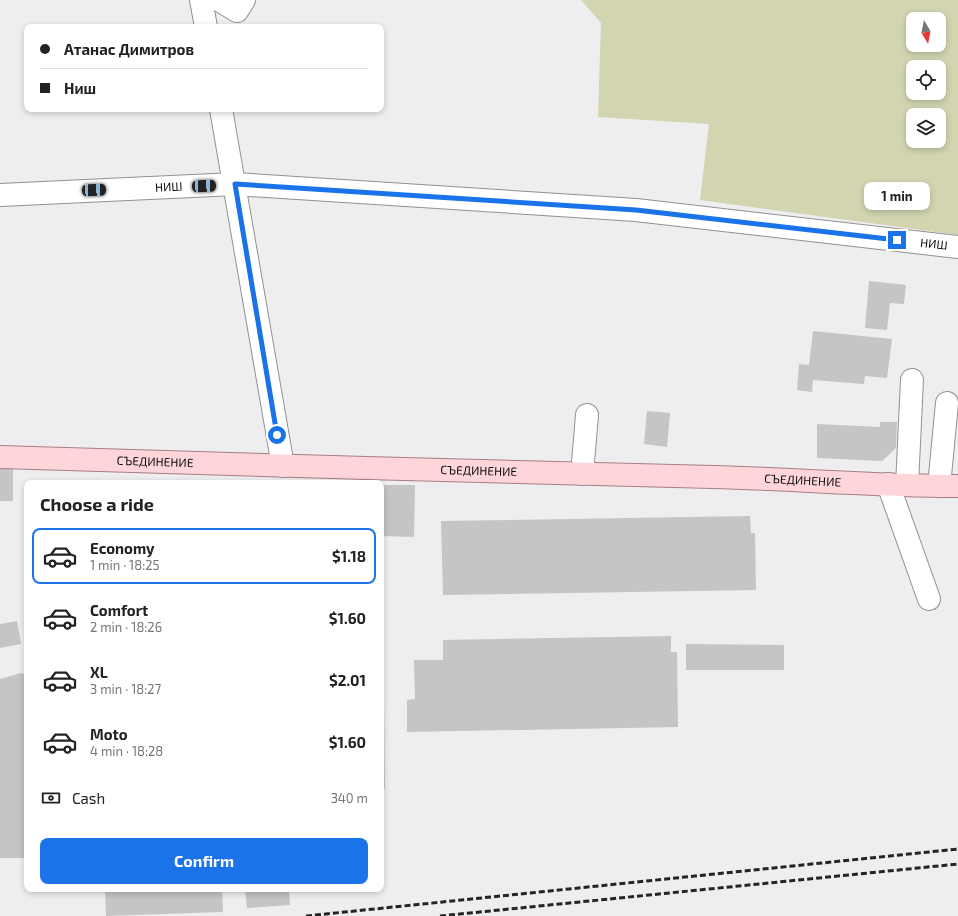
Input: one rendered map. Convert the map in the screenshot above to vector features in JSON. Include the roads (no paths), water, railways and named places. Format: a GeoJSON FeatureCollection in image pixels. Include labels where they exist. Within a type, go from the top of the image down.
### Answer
{"type":"FeatureCollection","features":[{"type":"Feature","properties":{"kind":"main road","name":"СЪЕДИНЕНИЕ"},"geometry":{"type":"LineString","coordinates":[[0,457],[283,466],[769,478],[898,485],[948,486]]}},
{"type":"Feature","properties":{"kind":"street"},"geometry":{"type":"LineString","coordinates":[[201,0],[205,24]]}},
{"type":"Feature","properties":{"kind":"street"},"geometry":{"type":"LineString","coordinates":[[219,0],[236,11],[244,0]]}},
{"type":"Feature","properties":{"kind":"street"},"geometry":{"type":"LineString","coordinates":[[222,112],[283,466]]}},
{"type":"Feature","properties":{"kind":"street","name":"НИШ"},"geometry":{"type":"LineString","coordinates":[[0,194],[235,184],[636,210],[958,247]]}},
{"type":"Feature","properties":{"kind":"street"},"geometry":{"type":"LineString","coordinates":[[912,380],[898,485],[929,599]]}},
{"type":"Feature","properties":{"kind":"street"},"geometry":{"type":"LineString","coordinates":[[947,403],[948,486]]}},
{"type":"Feature","properties":{"kind":"street"},"geometry":{"type":"LineString","coordinates":[[582,474],[587,415]]}},
{"type":"Feature","properties":{"kind":"railway"},"geometry":{"type":"LineString","coordinates":[[306,916],[958,849]]}},
{"type":"Feature","properties":{"kind":"railway"},"geometry":{"type":"LineString","coordinates":[[440,916],[958,864]]}}]}
